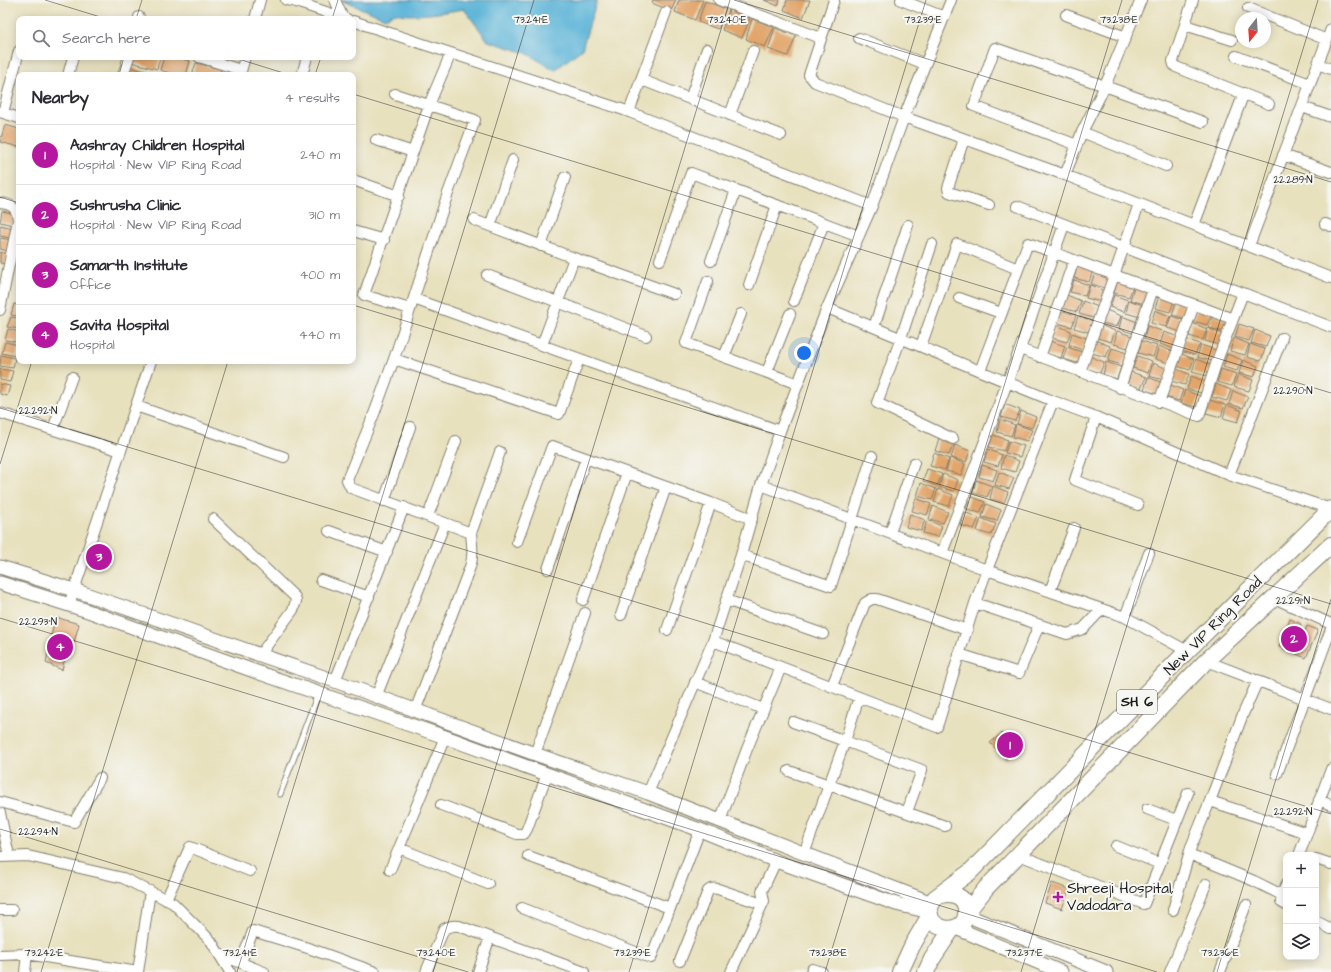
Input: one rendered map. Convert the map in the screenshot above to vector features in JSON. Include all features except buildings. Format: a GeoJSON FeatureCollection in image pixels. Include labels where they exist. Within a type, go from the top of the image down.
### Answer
{"type":"FeatureCollection","features":[{"type":"Feature","properties":{"kind":"main road","name":"New VIP Ring Road"},"geometry":{"type":"LineString","coordinates":[[900,972],[933,906],[970,872],[1187,651],[1331,509]]}},
{"type":"Feature","properties":{"kind":"main road","name":"New VIP Ring Road"},"geometry":{"type":"LineString","coordinates":[[954,928],[962,923],[966,914],[986,888],[1206,661],[1331,544]]}},
{"type":"Feature","properties":{"kind":"main road"},"geometry":{"type":"LineString","coordinates":[[954,928],[946,929],[936,924],[932,920],[933,906],[947,893],[953,894],[959,896],[963,901],[966,906],[966,914]]}},
{"type":"Feature","properties":{"kind":"main road"},"geometry":{"type":"LineString","coordinates":[[926,972],[932,959],[954,928]]}},
{"type":"Feature","properties":{"kind":"street"},"geometry":{"type":"LineString","coordinates":[[256,16],[260,0]]}},
{"type":"Feature","properties":{"kind":"street"},"geometry":{"type":"LineString","coordinates":[[286,0],[320,15]]}},
{"type":"Feature","properties":{"kind":"street"},"geometry":{"type":"LineString","coordinates":[[335,0],[344,16]]}},
{"type":"Feature","properties":{"kind":"street"},"geometry":{"type":"LineString","coordinates":[[720,0],[821,38]]}},
{"type":"Feature","properties":{"kind":"street"},"geometry":{"type":"LineString","coordinates":[[834,0],[809,75],[815,82],[904,117],[1065,175],[1331,278]]}},
{"type":"Feature","properties":{"kind":"street"},"geometry":{"type":"LineString","coordinates":[[901,0],[944,17]]}},
{"type":"Feature","properties":{"kind":"street"},"geometry":{"type":"LineString","coordinates":[[648,793],[713,641],[741,555],[761,485],[780,431],[827,308],[872,206],[904,117],[951,0]]}},
{"type":"Feature","properties":{"kind":"street"},"geometry":{"type":"LineString","coordinates":[[1065,175],[1082,132],[1105,86],[1142,0]]}},
{"type":"Feature","properties":{"kind":"street"},"geometry":{"type":"LineString","coordinates":[[1193,0],[1173,61],[1174,65],[1269,104]]}},
{"type":"Feature","properties":{"kind":"street"},"geometry":{"type":"LineString","coordinates":[[1248,8],[1327,40]]}},
{"type":"Feature","properties":{"kind":"street"},"geometry":{"type":"LineString","coordinates":[[629,112],[666,12]]}},
{"type":"Feature","properties":{"kind":"street"},"geometry":{"type":"LineString","coordinates":[[1066,15],[1126,37]]}},
{"type":"Feature","properties":{"kind":"street"},"geometry":{"type":"LineString","coordinates":[[356,22],[629,112],[872,206]]}},
{"type":"Feature","properties":{"kind":"street"},"geometry":{"type":"LineString","coordinates":[[1185,25],[1232,40]]}},
{"type":"Feature","properties":{"kind":"street"},"geometry":{"type":"LineString","coordinates":[[1249,246],[1331,29]]}},
{"type":"Feature","properties":{"kind":"street"},"geometry":{"type":"LineString","coordinates":[[859,38],[925,64]]}},
{"type":"Feature","properties":{"kind":"street"},"geometry":{"type":"LineString","coordinates":[[1077,145],[974,106],[995,48],[1203,122]]}},
{"type":"Feature","properties":{"kind":"street"},"geometry":{"type":"LineString","coordinates":[[690,99],[707,49]]}},
{"type":"Feature","properties":{"kind":"street"},"geometry":{"type":"LineString","coordinates":[[730,115],[753,51]]}},
{"type":"Feature","properties":{"kind":"street"},"geometry":{"type":"LineString","coordinates":[[451,53],[429,105],[364,295],[412,304],[542,345],[780,431]]}},
{"type":"Feature","properties":{"kind":"street"},"geometry":{"type":"LineString","coordinates":[[1236,56],[1310,84]]}},
{"type":"Feature","properties":{"kind":"street"},"geometry":{"type":"LineString","coordinates":[[16,117],[2,113],[17,60]]}},
{"type":"Feature","properties":{"kind":"street"},"geometry":{"type":"LineString","coordinates":[[69,72],[72,60]]}},
{"type":"Feature","properties":{"kind":"street"},"geometry":{"type":"LineString","coordinates":[[124,72],[128,60]]}},
{"type":"Feature","properties":{"kind":"street"},"geometry":{"type":"LineString","coordinates":[[207,60],[238,72]]}},
{"type":"Feature","properties":{"kind":"street"},"geometry":{"type":"LineString","coordinates":[[241,72],[244,60]]}},
{"type":"Feature","properties":{"kind":"street"},"geometry":{"type":"LineString","coordinates":[[303,72],[306,60]]}},
{"type":"Feature","properties":{"kind":"street"},"geometry":{"type":"LineString","coordinates":[[1318,64],[1331,69]]}},
{"type":"Feature","properties":{"kind":"street"},"geometry":{"type":"LineString","coordinates":[[642,80],[781,135]]}},
{"type":"Feature","properties":{"kind":"street"},"geometry":{"type":"LineString","coordinates":[[1194,225],[1244,93]]}},
{"type":"Feature","properties":{"kind":"street"},"geometry":{"type":"LineString","coordinates":[[395,94],[474,120],[447,196],[394,359],[374,414],[347,480],[351,488],[471,533]]}},
{"type":"Feature","properties":{"kind":"street"},"geometry":{"type":"LineString","coordinates":[[1302,106],[1331,117]]}},
{"type":"Feature","properties":{"kind":"street"},"geometry":{"type":"LineString","coordinates":[[1082,132],[1166,166]]}},
{"type":"Feature","properties":{"kind":"street"},"geometry":{"type":"LineString","coordinates":[[964,139],[948,188],[949,192],[989,205]]}},
{"type":"Feature","properties":{"kind":"street"},"geometry":{"type":"LineString","coordinates":[[376,140],[413,152]]}},
{"type":"Feature","properties":{"kind":"street"},"geometry":{"type":"LineString","coordinates":[[1284,155],[1331,172]]}},
{"type":"Feature","properties":{"kind":"street"},"geometry":{"type":"LineString","coordinates":[[490,226],[513,160]]}},
{"type":"Feature","properties":{"kind":"street"},"geometry":{"type":"LineString","coordinates":[[660,260],[691,173],[859,236]]}},
{"type":"Feature","properties":{"kind":"street"},"geometry":{"type":"LineString","coordinates":[[541,246],[565,177]]}},
{"type":"Feature","properties":{"kind":"street"},"geometry":{"type":"LineString","coordinates":[[356,181],[399,196]]}},
{"type":"Feature","properties":{"kind":"street"},"geometry":{"type":"LineString","coordinates":[[711,261],[736,190]]}},
{"type":"Feature","properties":{"kind":"street"},"geometry":{"type":"LineString","coordinates":[[0,203],[6,203],[16,210]]}},
{"type":"Feature","properties":{"kind":"street"},"geometry":{"type":"LineString","coordinates":[[1080,372],[1139,204]]}},
{"type":"Feature","properties":{"kind":"street"},"geometry":{"type":"LineString","coordinates":[[749,285],[777,205]]}},
{"type":"Feature","properties":{"kind":"street"},"geometry":{"type":"LineString","coordinates":[[1017,206],[1331,327]]}},
{"type":"Feature","properties":{"kind":"street"},"geometry":{"type":"LineString","coordinates":[[474,220],[674,294]]}},
{"type":"Feature","properties":{"kind":"street"},"geometry":{"type":"LineString","coordinates":[[794,301],[824,223]]}},
{"type":"Feature","properties":{"kind":"street"},"geometry":{"type":"LineString","coordinates":[[942,553],[1008,382],[1064,224]]}},
{"type":"Feature","properties":{"kind":"street"},"geometry":{"type":"LineString","coordinates":[[874,328],[908,225]]}},
{"type":"Feature","properties":{"kind":"street"},"geometry":{"type":"LineString","coordinates":[[0,310],[16,230]]}},
{"type":"Feature","properties":{"kind":"street"},"geometry":{"type":"LineString","coordinates":[[356,232],[384,240]]}},
{"type":"Feature","properties":{"kind":"street"},"geometry":{"type":"LineString","coordinates":[[980,371],[1028,243],[1233,319]]}},
{"type":"Feature","properties":{"kind":"street"},"geometry":{"type":"LineString","coordinates":[[932,244],[901,338],[877,403],[953,439]]}},
{"type":"Feature","properties":{"kind":"street"},"geometry":{"type":"LineString","coordinates":[[921,346],[957,244],[1018,269]]}},
{"type":"Feature","properties":{"kind":"street"},"geometry":{"type":"LineString","coordinates":[[542,345],[574,258]]}},
{"type":"Feature","properties":{"kind":"street"},"geometry":{"type":"LineString","coordinates":[[1040,357],[1074,260]]}},
{"type":"Feature","properties":{"kind":"street"},"geometry":{"type":"LineString","coordinates":[[487,275],[646,336]]}},
{"type":"Feature","properties":{"kind":"street"},"geometry":{"type":"LineString","coordinates":[[708,281],[686,343],[798,384]]}},
{"type":"Feature","properties":{"kind":"street"},"geometry":{"type":"LineString","coordinates":[[1120,388],[1153,289]]}},
{"type":"Feature","properties":{"kind":"street"},"geometry":{"type":"LineString","coordinates":[[1020,349],[1120,388],[1199,416],[1218,358],[1243,293]]}},
{"type":"Feature","properties":{"kind":"street"},"geometry":{"type":"LineString","coordinates":[[959,298],[1002,313]]}},
{"type":"Feature","properties":{"kind":"street"},"geometry":{"type":"LineString","coordinates":[[1159,402],[1194,305]]}},
{"type":"Feature","properties":{"kind":"street"},"geometry":{"type":"LineString","coordinates":[[827,308],[1053,401],[1096,417],[1229,475],[1331,509]]}},
{"type":"Feature","properties":{"kind":"street"},"geometry":{"type":"LineString","coordinates":[[724,357],[741,314]]}},
{"type":"Feature","properties":{"kind":"street"},"geometry":{"type":"LineString","coordinates":[[767,372],[790,314]]}},
{"type":"Feature","properties":{"kind":"street"},"geometry":{"type":"LineString","coordinates":[[1229,475],[1282,338]]}},
{"type":"Feature","properties":{"kind":"street"},"geometry":{"type":"LineString","coordinates":[[394,359],[558,414],[579,359]]}},
{"type":"Feature","properties":{"kind":"street"},"geometry":{"type":"LineString","coordinates":[[69,605],[150,364]]}},
{"type":"Feature","properties":{"kind":"street"},"geometry":{"type":"LineString","coordinates":[[53,429],[72,377]]}},
{"type":"Feature","properties":{"kind":"street"},"geometry":{"type":"LineString","coordinates":[[713,641],[937,727],[975,603],[1053,401]]}},
{"type":"Feature","properties":{"kind":"street"},"geometry":{"type":"LineString","coordinates":[[136,406],[284,457]]}},
{"type":"Feature","properties":{"kind":"street"},"geometry":{"type":"LineString","coordinates":[[0,413],[121,451]]}},
{"type":"Feature","properties":{"kind":"street"},"geometry":{"type":"LineString","coordinates":[[1096,417],[1075,480],[1138,505]]}},
{"type":"Feature","properties":{"kind":"street"},"geometry":{"type":"LineString","coordinates":[[384,501],[410,427]]}},
{"type":"Feature","properties":{"kind":"street"},"geometry":{"type":"LineString","coordinates":[[428,516],[456,441]]}},
{"type":"Feature","properties":{"kind":"street"},"geometry":{"type":"LineString","coordinates":[[517,542],[552,446],[752,519]]}},
{"type":"Feature","properties":{"kind":"street"},"geometry":{"type":"LineString","coordinates":[[415,711],[470,567],[473,550],[471,533],[500,452]]}},
{"type":"Feature","properties":{"kind":"street"},"geometry":{"type":"LineString","coordinates":[[741,555],[831,586],[872,456]]}},
{"type":"Feature","properties":{"kind":"street"},"geometry":{"type":"LineString","coordinates":[[548,570],[586,458]]}},
{"type":"Feature","properties":{"kind":"street"},"geometry":{"type":"LineString","coordinates":[[890,533],[914,463]]}},
{"type":"Feature","properties":{"kind":"street"},"geometry":{"type":"LineString","coordinates":[[583,600],[627,473]]}},
{"type":"Feature","properties":{"kind":"street"},"geometry":{"type":"LineString","coordinates":[[761,485],[987,570],[1125,617],[1187,651]]}},
{"type":"Feature","properties":{"kind":"street"},"geometry":{"type":"LineString","coordinates":[[621,615],[666,487]]}},
{"type":"Feature","properties":{"kind":"street"},"geometry":{"type":"LineString","coordinates":[[667,630],[711,503]]}},
{"type":"Feature","properties":{"kind":"street"},"geometry":{"type":"LineString","coordinates":[[335,682],[404,507]]}},
{"type":"Feature","properties":{"kind":"street"},"geometry":{"type":"LineString","coordinates":[[213,519],[295,597],[296,601],[293,610],[260,656]]}},
{"type":"Feature","properties":{"kind":"street"},"geometry":{"type":"LineString","coordinates":[[376,697],[445,522]]}},
{"type":"Feature","properties":{"kind":"street"},"geometry":{"type":"LineString","coordinates":[[1050,591],[1074,528]]}},
{"type":"Feature","properties":{"kind":"street"},"geometry":{"type":"LineString","coordinates":[[329,531],[387,552]]}},
{"type":"Feature","properties":{"kind":"street"},"geometry":{"type":"LineString","coordinates":[[1125,617],[1149,553]]}},
{"type":"Feature","properties":{"kind":"street"},"geometry":{"type":"LineString","coordinates":[[0,567],[74,590],[648,793],[933,906]]}},
{"type":"Feature","properties":{"kind":"street"},"geometry":{"type":"LineString","coordinates":[[321,580],[369,597]]}},
{"type":"Feature","properties":{"kind":"street"},"geometry":{"type":"LineString","coordinates":[[0,583],[69,605],[445,737],[700,830],[776,861],[896,904],[933,906]]}},
{"type":"Feature","properties":{"kind":"street"},"geometry":{"type":"LineString","coordinates":[[1274,598],[1331,624]]}},
{"type":"Feature","properties":{"kind":"street"},"geometry":{"type":"LineString","coordinates":[[832,686],[865,603],[869,600],[877,599],[967,630]]}},
{"type":"Feature","properties":{"kind":"street"},"geometry":{"type":"LineString","coordinates":[[726,600],[823,634]]}},
{"type":"Feature","properties":{"kind":"street"},"geometry":{"type":"LineString","coordinates":[[975,603],[1066,634],[1083,629],[1102,609]]}},
{"type":"Feature","properties":{"kind":"street"},"geometry":{"type":"LineString","coordinates":[[536,754],[585,613]]}},
{"type":"Feature","properties":{"kind":"street"},"geometry":{"type":"LineString","coordinates":[[960,654],[1019,673],[1039,625]]}},
{"type":"Feature","properties":{"kind":"street"},"geometry":{"type":"LineString","coordinates":[[1277,774],[1331,629]]}},
{"type":"Feature","properties":{"kind":"street"},"geometry":{"type":"LineString","coordinates":[[1206,661],[1331,709]]}},
{"type":"Feature","properties":{"kind":"street"},"geometry":{"type":"LineString","coordinates":[[720,821],[763,709],[781,667]]}},
{"type":"Feature","properties":{"kind":"street"},"geometry":{"type":"LineString","coordinates":[[1173,910],[1189,854],[1243,714],[1258,680]]}},
{"type":"Feature","properties":{"kind":"street"},"geometry":{"type":"LineString","coordinates":[[695,682],[763,709]]}},
{"type":"Feature","properties":{"kind":"street"},"geometry":{"type":"LineString","coordinates":[[804,854],[830,785],[859,697]]}},
{"type":"Feature","properties":{"kind":"street"},"geometry":{"type":"LineString","coordinates":[[793,722],[922,770],[907,812]]}},
{"type":"Feature","properties":{"kind":"street"},"geometry":{"type":"LineString","coordinates":[[390,870],[445,737]]}},
{"type":"Feature","properties":{"kind":"street"},"geometry":{"type":"LineString","coordinates":[[1302,852],[1307,833],[1331,769]]}},
{"type":"Feature","properties":{"kind":"street"},"geometry":{"type":"LineString","coordinates":[[790,771],[945,826]]}},
{"type":"Feature","properties":{"kind":"street"},"geometry":{"type":"LineString","coordinates":[[441,805],[517,834],[524,834],[528,829],[547,774]]}},
{"type":"Feature","properties":{"kind":"street"},"geometry":{"type":"LineString","coordinates":[[0,802],[74,822],[100,778]]}},
{"type":"Feature","properties":{"kind":"street"},"geometry":{"type":"LineString","coordinates":[[1019,855],[1144,904],[1176,820],[1188,793]]}},
{"type":"Feature","properties":{"kind":"street"},"geometry":{"type":"LineString","coordinates":[[1319,800],[1331,805]]}},
{"type":"Feature","properties":{"kind":"street"},"geometry":{"type":"LineString","coordinates":[[1210,801],[1307,833]]}},
{"type":"Feature","properties":{"kind":"street"},"geometry":{"type":"LineString","coordinates":[[1147,809],[1176,820]]}},
{"type":"Feature","properties":{"kind":"street"},"geometry":{"type":"LineString","coordinates":[[0,813],[4,856],[28,856],[123,878],[172,903],[211,940],[230,972]]}},
{"type":"Feature","properties":{"kind":"street"},"geometry":{"type":"LineString","coordinates":[[522,908],[651,958],[700,830]]}},
{"type":"Feature","properties":{"kind":"street"},"geometry":{"type":"LineString","coordinates":[[1116,846],[1160,864]]}},
{"type":"Feature","properties":{"kind":"street"},"geometry":{"type":"LineString","coordinates":[[166,900],[190,847],[250,871]]}},
{"type":"Feature","properties":{"kind":"street"},"geometry":{"type":"LineString","coordinates":[[399,848],[488,884]]}},
{"type":"Feature","properties":{"kind":"street"},"geometry":{"type":"LineString","coordinates":[[1189,854],[1254,881],[1283,899]]}},
{"type":"Feature","properties":{"kind":"street"},"geometry":{"type":"LineString","coordinates":[[528,856],[670,908]]}},
{"type":"Feature","properties":{"kind":"street"},"geometry":{"type":"LineString","coordinates":[[1319,860],[1331,864]]}},
{"type":"Feature","properties":{"kind":"street"},"geometry":{"type":"LineString","coordinates":[[731,972],[764,900],[762,891],[776,861]]}},
{"type":"Feature","properties":{"kind":"street"},"geometry":{"type":"LineString","coordinates":[[1170,972],[1206,884]]}},
{"type":"Feature","properties":{"kind":"street"},"geometry":{"type":"LineString","coordinates":[[680,961],[710,889],[718,889],[762,904]]}},
{"type":"Feature","properties":{"kind":"street"},"geometry":{"type":"LineString","coordinates":[[0,955],[26,954],[138,972],[150,892]]}},
{"type":"Feature","properties":{"kind":"street"},"geometry":{"type":"LineString","coordinates":[[1220,972],[1246,905]]}},
{"type":"Feature","properties":{"kind":"street"},"geometry":{"type":"LineString","coordinates":[[0,910],[12,910]]}},
{"type":"Feature","properties":{"kind":"street"},"geometry":{"type":"LineString","coordinates":[[966,914],[1106,972]]}},
{"type":"Feature","properties":{"kind":"street"},"geometry":{"type":"LineString","coordinates":[[1319,923],[1331,929]]}},
{"type":"Feature","properties":{"kind":"street"},"geometry":{"type":"LineString","coordinates":[[426,972],[444,929],[449,926],[459,926],[577,971]]}},
{"type":"Feature","properties":{"kind":"street"},"geometry":{"type":"LineString","coordinates":[[954,928],[1062,972]]}},
{"type":"Feature","properties":{"kind":"street"},"geometry":{"type":"LineString","coordinates":[[241,962],[253,931],[311,949],[375,972]]}},
{"type":"Feature","properties":{"kind":"street"},"geometry":{"type":"LineString","coordinates":[[478,972],[490,937]]}},
{"type":"Feature","properties":{"kind":"street"},"geometry":{"type":"LineString","coordinates":[[25,972],[26,954]]}},
{"type":"Feature","properties":{"kind":"street"},"geometry":{"type":"LineString","coordinates":[[219,954],[264,972]]}},
{"type":"Feature","properties":{"kind":"street"},"geometry":{"type":"LineString","coordinates":[[811,972],[812,969],[822,972]]}},
{"type":"Feature","properties":{"kind":"lane"},"geometry":{"type":"LineString","coordinates":[[280,794],[318,693]]}},
{"type":"Feature","properties":{"kind":"water"},"geometry":{"type":"Polygon","coordinates":[[[340,0],[597,0],[582,49],[555,70],[526,53],[488,41],[464,9],[420,15],[395,13],[385,18],[340,0]]]}},
{"type":"Feature","properties":{"kind":"place","name":"Samarth Institute"},"geometry":{"type":"Point","coordinates":[99,557]}},
{"type":"Feature","properties":{"kind":"place","name":"Sushrusha Clinic"},"geometry":{"type":"Point","coordinates":[1294,639]}},
{"type":"Feature","properties":{"kind":"place","name":"Savita Hospital"},"geometry":{"type":"Point","coordinates":[60,647]}},
{"type":"Feature","properties":{"kind":"place","name":"Aashray Children Hospital"},"geometry":{"type":"Point","coordinates":[1010,745]}},
{"type":"Feature","properties":{"kind":"place","name":"Shreeji Hospital, Vadodara"},"geometry":{"type":"Point","coordinates":[1058,897]}}]}
